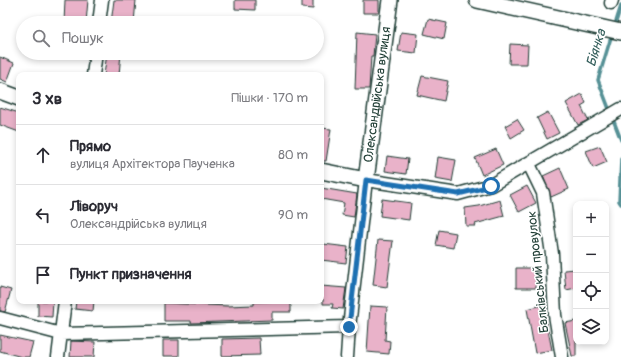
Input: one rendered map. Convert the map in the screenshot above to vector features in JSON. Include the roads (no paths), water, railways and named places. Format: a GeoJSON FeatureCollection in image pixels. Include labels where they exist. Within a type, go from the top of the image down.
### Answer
{"type":"FeatureCollection","features":[{"type":"Feature","properties":{"kind":"street"},"geometry":{"type":"LineString","coordinates":[[100,16],[102,0]]}},
{"type":"Feature","properties":{"kind":"street","name":"Олександрійська вулиця"},"geometry":{"type":"LineString","coordinates":[[347,357],[349,327],[366,180],[390,0]]}},
{"type":"Feature","properties":{"kind":"street"},"geometry":{"type":"LineString","coordinates":[[477,0],[621,32]]}},
{"type":"Feature","properties":{"kind":"street"},"geometry":{"type":"LineString","coordinates":[[93,72],[95,60]]}},
{"type":"Feature","properties":{"kind":"street"},"geometry":{"type":"LineString","coordinates":[[0,91],[16,97]]}},
{"type":"Feature","properties":{"kind":"street"},"geometry":{"type":"LineString","coordinates":[[324,172],[366,180],[458,194],[491,186],[616,112]]}},
{"type":"Feature","properties":{"kind":"street","name":"Балківський провулок"},"geometry":{"type":"LineString","coordinates":[[529,164],[543,193],[552,254],[555,315],[562,357]]}},
{"type":"Feature","properties":{"kind":"street"},"geometry":{"type":"LineString","coordinates":[[58,357],[65,304]]}},
{"type":"Feature","properties":{"kind":"street"},"geometry":{"type":"LineString","coordinates":[[0,318],[61,334],[349,327]]}},
{"type":"Feature","properties":{"kind":"waterway","name":"Біянка"},"geometry":{"type":"LineString","coordinates":[[614,28],[621,6]]}},
{"type":"Feature","properties":{"kind":"waterway","name":"Біянка"},"geometry":{"type":"LineString","coordinates":[[612,34],[598,80],[621,140]]}},
{"type":"Feature","properties":{"kind":"waterway","name":"Біянка"},"geometry":{"type":"LineString","coordinates":[[621,159],[619,201],[621,204]]}}]}
